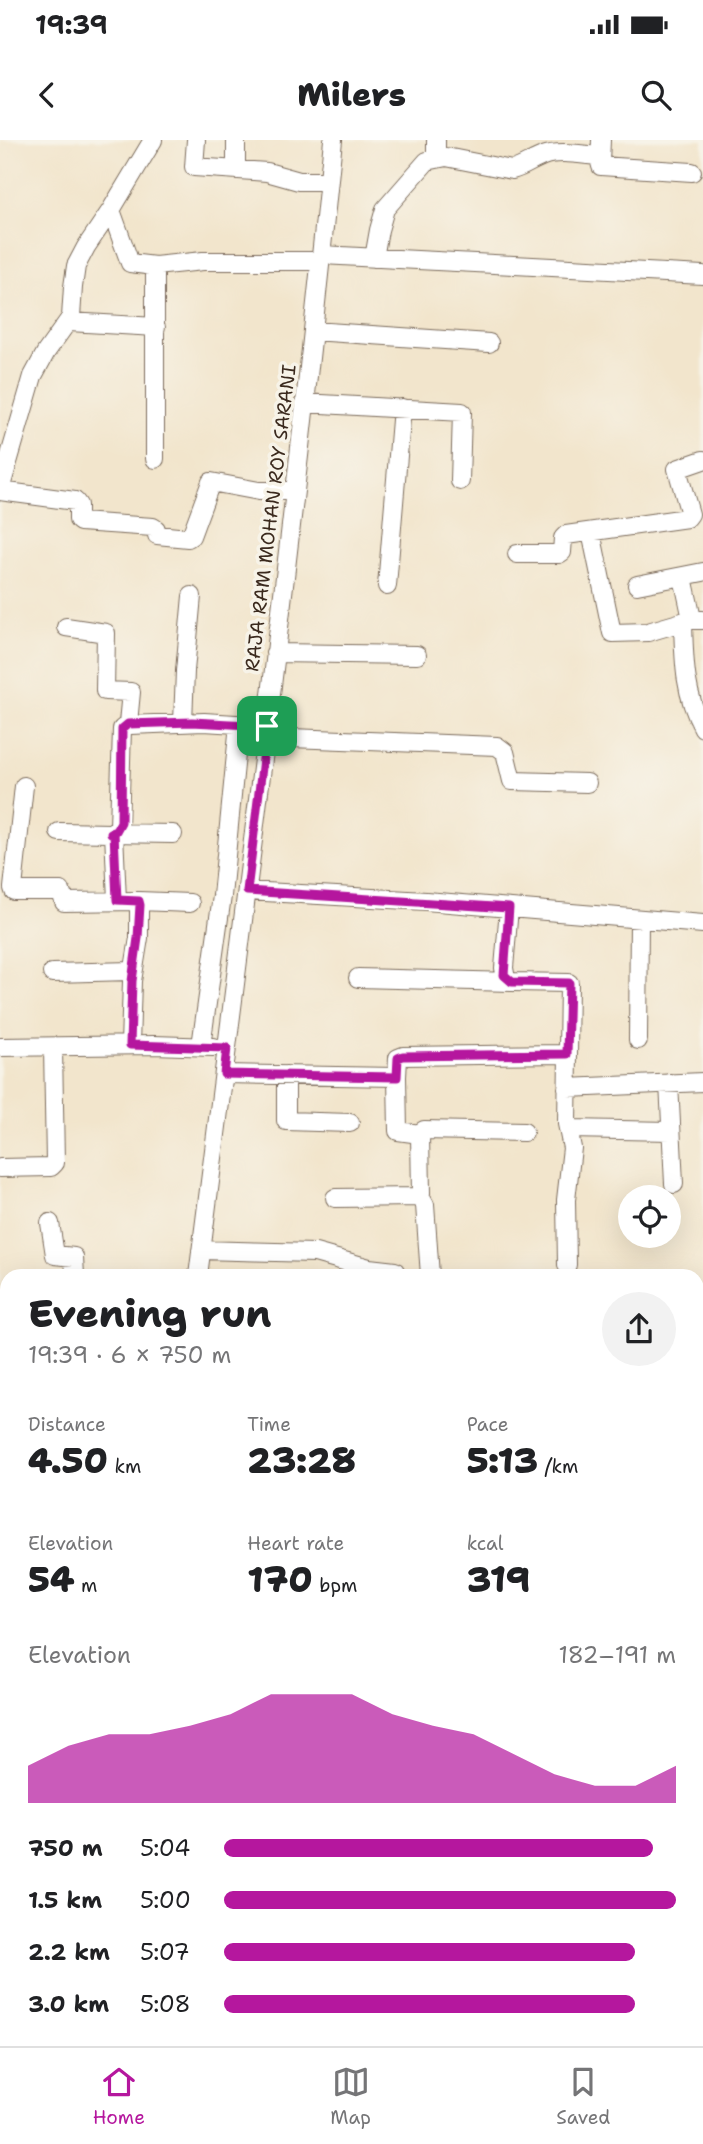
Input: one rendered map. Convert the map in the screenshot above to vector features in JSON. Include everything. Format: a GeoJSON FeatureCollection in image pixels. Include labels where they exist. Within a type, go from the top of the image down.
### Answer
{"type":"FeatureCollection","features":[{"type":"Feature","properties":{"kind":"street"},"geometry":{"type":"LineString","coordinates":[[153,140],[76,266],[71,317],[33,376],[0,491],[75,501],[80,522],[153,527],[157,534],[188,538],[191,537],[211,482],[260,491],[294,491]]}},
{"type":"Feature","properties":{"kind":"street"},"geometry":{"type":"LineString","coordinates":[[196,140],[194,167],[267,172],[299,181],[329,181]]}},
{"type":"Feature","properties":{"kind":"street"},"geometry":{"type":"LineString","coordinates":[[236,140],[236,170]]}},
{"type":"Feature","properties":{"kind":"street","name":"RAJA RAM MOHAN ROY SARANI"},"geometry":{"type":"LineString","coordinates":[[199,1269],[266,732],[333,140]]}},
{"type":"Feature","properties":{"kind":"street"},"geometry":{"type":"LineString","coordinates":[[374,258],[385,209],[436,149],[446,157],[512,170],[543,156],[600,148],[601,166],[692,172]]}},
{"type":"Feature","properties":{"kind":"street"},"geometry":{"type":"LineString","coordinates":[[111,210],[130,263],[155,265],[203,261],[374,258],[703,275]]}},
{"type":"Feature","properties":{"kind":"street"},"geometry":{"type":"LineString","coordinates":[[155,265],[155,459]]}},
{"type":"Feature","properties":{"kind":"street"},"geometry":{"type":"LineString","coordinates":[[69,322],[156,327]]}},
{"type":"Feature","properties":{"kind":"street"},"geometry":{"type":"LineString","coordinates":[[313,331],[489,343]]}},
{"type":"Feature","properties":{"kind":"street"},"geometry":{"type":"LineString","coordinates":[[304,403],[462,412],[460,481]]}},
{"type":"Feature","properties":{"kind":"street"},"geometry":{"type":"LineString","coordinates":[[387,586],[401,408]]}},
{"type":"Feature","properties":{"kind":"street"},"geometry":{"type":"LineString","coordinates":[[517,554],[559,554],[562,552],[564,536],[689,517],[677,469],[703,460]]}},
{"type":"Feature","properties":{"kind":"street"},"geometry":{"type":"LineString","coordinates":[[591,532],[612,633],[648,632],[693,620]]}},
{"type":"Feature","properties":{"kind":"street"},"geometry":{"type":"LineString","coordinates":[[637,585],[703,572]]}},
{"type":"Feature","properties":{"kind":"street"},"geometry":{"type":"LineString","coordinates":[[683,577],[693,620],[685,674],[687,688],[703,727]]}},
{"type":"Feature","properties":{"kind":"street"},"geometry":{"type":"LineString","coordinates":[[183,722],[192,596]]}},
{"type":"Feature","properties":{"kind":"street"},"geometry":{"type":"LineString","coordinates":[[66,627],[106,633],[105,691],[131,692],[128,724]]}},
{"type":"Feature","properties":{"kind":"street"},"geometry":{"type":"LineString","coordinates":[[275,653],[417,655]]}},
{"type":"Feature","properties":{"kind":"street"},"geometry":{"type":"LineString","coordinates":[[117,900],[113,833],[121,822],[122,729],[128,724],[239,724],[266,732],[497,746],[505,752],[512,781],[587,783]]}},
{"type":"Feature","properties":{"kind":"street"},"geometry":{"type":"LineString","coordinates":[[201,1046],[222,896],[239,724]]}},
{"type":"Feature","properties":{"kind":"street"},"geometry":{"type":"LineString","coordinates":[[24,786],[14,891],[61,891],[64,902],[117,900],[190,903]]}},
{"type":"Feature","properties":{"kind":"street"},"geometry":{"type":"LineString","coordinates":[[59,832],[173,834]]}},
{"type":"Feature","properties":{"kind":"street"},"geometry":{"type":"LineString","coordinates":[[247,891],[703,924]]}},
{"type":"Feature","properties":{"kind":"street"},"geometry":{"type":"LineString","coordinates":[[130,1045],[132,971],[138,938],[139,901]]}},
{"type":"Feature","properties":{"kind":"street"},"geometry":{"type":"LineString","coordinates":[[509,908],[504,975],[512,982]]}},
{"type":"Feature","properties":{"kind":"street"},"geometry":{"type":"LineString","coordinates":[[638,1040],[639,919]]}},
{"type":"Feature","properties":{"kind":"street"},"geometry":{"type":"LineString","coordinates":[[52,973],[132,971]]}},
{"type":"Feature","properties":{"kind":"street"},"geometry":{"type":"LineString","coordinates":[[358,978],[569,983],[567,1088],[572,1148],[566,1200],[567,1265]]}},
{"type":"Feature","properties":{"kind":"street"},"geometry":{"type":"LineString","coordinates":[[0,1047],[130,1045],[227,1048]]}},
{"type":"Feature","properties":{"kind":"street"},"geometry":{"type":"LineString","coordinates":[[0,1168],[51,1167],[55,1163],[53,1047]]}},
{"type":"Feature","properties":{"kind":"street"},"geometry":{"type":"LineString","coordinates":[[524,1132],[425,1130],[420,1133],[400,1133],[398,1058],[567,1054]]}},
{"type":"Feature","properties":{"kind":"street"},"geometry":{"type":"LineString","coordinates":[[224,1074],[397,1077]]}},
{"type":"Feature","properties":{"kind":"street"},"geometry":{"type":"LineString","coordinates":[[286,1075],[286,1121],[350,1123]]}},
{"type":"Feature","properties":{"kind":"street"},"geometry":{"type":"LineString","coordinates":[[567,1088],[703,1082]]}},
{"type":"Feature","properties":{"kind":"street"},"geometry":{"type":"LineString","coordinates":[[669,1083],[674,1184]]}},
{"type":"Feature","properties":{"kind":"street"},"geometry":{"type":"LineString","coordinates":[[569,1129],[671,1132]]}},
{"type":"Feature","properties":{"kind":"street"},"geometry":{"type":"LineString","coordinates":[[420,1133],[420,1196],[425,1205],[430,1269]]}},
{"type":"Feature","properties":{"kind":"street"},"geometry":{"type":"LineString","coordinates":[[335,1198],[420,1196]]}},
{"type":"Feature","properties":{"kind":"street"},"geometry":{"type":"LineString","coordinates":[[50,1223],[55,1255],[74,1257],[75,1269]]}},
{"type":"Feature","properties":{"kind":"street"},"geometry":{"type":"LineString","coordinates":[[201,1250],[315,1254],[378,1269]]}},
{"type":"Feature","properties":{"kind":"route"},"geometry":{"type":"LineString","coordinates":[[192,722],[267,726],[247,891],[509,908],[504,975],[512,982],[569,983],[567,1054],[400,1056],[397,1077],[224,1074],[227,1048],[130,1045],[132,971],[140,905],[139,901],[117,900],[114,833],[111,833],[116,831],[121,822],[122,729],[128,724],[192,722]]}}]}
